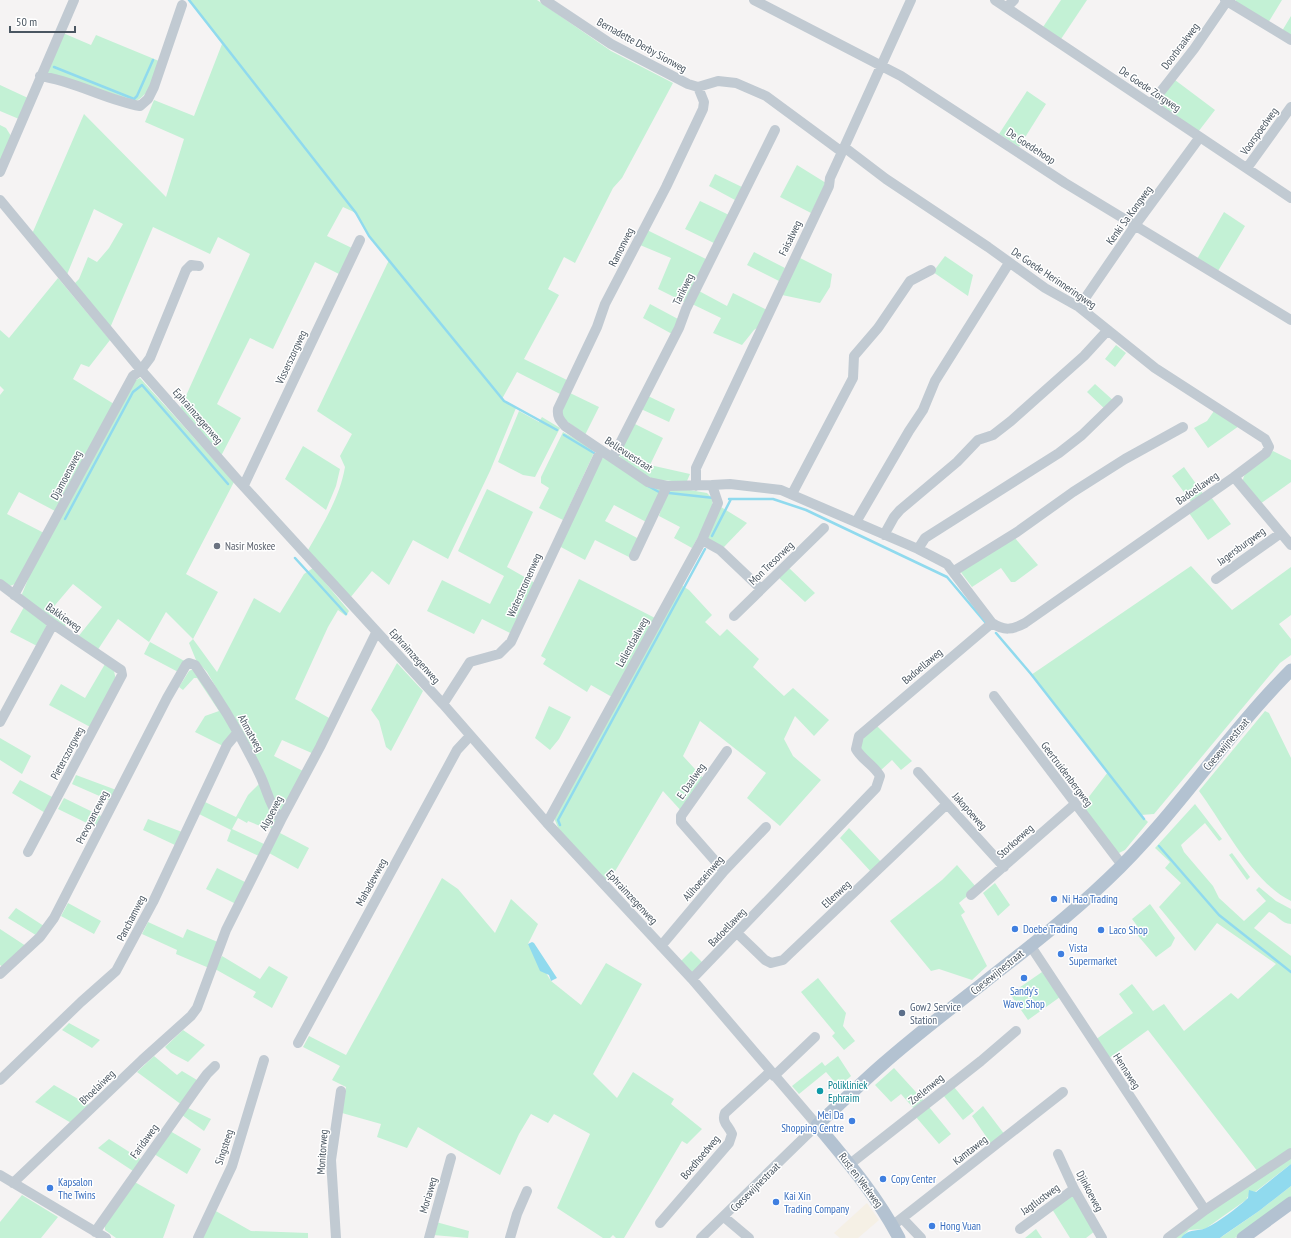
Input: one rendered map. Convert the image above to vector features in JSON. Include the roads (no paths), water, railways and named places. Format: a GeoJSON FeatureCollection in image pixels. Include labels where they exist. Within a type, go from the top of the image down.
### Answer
{"type":"FeatureCollection","features":[{"type":"Feature","properties":{"kind":"main road","name":"Coesewijnestraat"},"geometry":{"type":"LineString","coordinates":[[817,1125],[883,1064],[1081,903],[1122,865],[1162,820],[1268,694],[1291,670]]}},
{"type":"Feature","properties":{"kind":"main road","name":"Rust en Werkweg"},"geometry":{"type":"LineString","coordinates":[[817,1125],[850,1164],[884,1209],[897,1222],[899,1238]]}},
{"type":"Feature","properties":{"kind":"main road"},"geometry":{"type":"LineString","coordinates":[[1243,1238],[1291,1203]]}},
{"type":"Feature","properties":{"kind":"street"},"geometry":{"type":"LineString","coordinates":[[0,172],[74,0]]}},
{"type":"Feature","properties":{"kind":"street","name":"Bernadette Derby Sionweg"},"geometry":{"type":"LineString","coordinates":[[545,0],[611,44],[688,84],[698,87]]}},
{"type":"Feature","properties":{"kind":"street","name":"De Goedehoop"},"geometry":{"type":"LineString","coordinates":[[754,0],[901,76],[1065,183],[1136,224],[1291,320]]}},
{"type":"Feature","properties":{"kind":"street","name":"Faisalweg"},"geometry":{"type":"LineString","coordinates":[[696,486],[696,468],[829,186],[830,178],[880,65],[911,0]]}},
{"type":"Feature","properties":{"kind":"street","name":"De Goede Zorgweg"},"geometry":{"type":"LineString","coordinates":[[995,0],[1011,4],[1151,104],[1291,198]]}},
{"type":"Feature","properties":{"kind":"street"},"geometry":{"type":"LineString","coordinates":[[1226,0],[1291,40]]}},
{"type":"Feature","properties":{"kind":"street","name":"Doorbraakweg"},"geometry":{"type":"LineString","coordinates":[[1151,104],[1194,49],[1226,0]]}},
{"type":"Feature","properties":{"kind":"street"},"geometry":{"type":"LineString","coordinates":[[40,76],[55,78],[128,104],[140,106],[148,99],[154,87],[182,4]]}},
{"type":"Feature","properties":{"kind":"street","name":"De Goede Herinneringweg"},"geometry":{"type":"LineString","coordinates":[[698,87],[718,81],[730,82],[766,96],[1045,288],[1079,307],[1155,368],[1262,437],[1269,444]]}},
{"type":"Feature","properties":{"kind":"street","name":"Ramonweg"},"geometry":{"type":"LineString","coordinates":[[559,419],[558,409],[597,327],[605,304],[666,187],[704,109],[704,102],[698,87]]}},
{"type":"Feature","properties":{"kind":"street","name":"Voorspoedweg"},"geometry":{"type":"LineString","coordinates":[[1247,168],[1291,107]]}},
{"type":"Feature","properties":{"kind":"street","name":"Tarikweg"},"geometry":{"type":"LineString","coordinates":[[613,457],[676,334],[686,309],[775,130]]}},
{"type":"Feature","properties":{"kind":"street","name":"Kenki Sa Kongweg"},"geometry":{"type":"LineString","coordinates":[[1079,307],[1136,224],[1200,137]]}},
{"type":"Feature","properties":{"kind":"street","name":"Ephraimzegenweg"},"geometry":{"type":"LineString","coordinates":[[0,200],[141,370],[376,632],[443,704],[547,823],[692,980],[817,1125]]}},
{"type":"Feature","properties":{"kind":"street","name":"Visserszorgweg"},"geometry":{"type":"LineString","coordinates":[[244,485],[360,240]]}},
{"type":"Feature","properties":{"kind":"street"},"geometry":{"type":"LineString","coordinates":[[856,522],[909,431],[923,410],[935,381],[1009,262]]}},
{"type":"Feature","properties":{"kind":"street","name":"Djamoenaweg"},"geometry":{"type":"LineString","coordinates":[[14,595],[133,376],[141,370],[150,358],[186,270],[191,265],[199,266]]}},
{"type":"Feature","properties":{"kind":"street"},"geometry":{"type":"LineString","coordinates":[[792,494],[853,378],[854,356],[878,328],[910,281],[931,270]]}},
{"type":"Feature","properties":{"kind":"street"},"geometry":{"type":"LineString","coordinates":[[884,535],[894,517],[900,510],[957,462],[978,440],[993,435],[1011,421],[1084,356],[1107,331]]}},
{"type":"Feature","properties":{"kind":"street"},"geometry":{"type":"LineString","coordinates":[[918,549],[924,538],[1059,453],[1082,435],[1118,400]]}},
{"type":"Feature","properties":{"kind":"street","name":"Bellevuestraat"},"geometry":{"type":"LineString","coordinates":[[559,419],[565,426],[648,482],[667,486],[696,486]]}},
{"type":"Feature","properties":{"kind":"street"},"geometry":{"type":"LineString","coordinates":[[954,571],[1017,532],[1073,492],[1125,459],[1183,427]]}},
{"type":"Feature","properties":{"kind":"street","name":"Badoellaweg"},"geometry":{"type":"LineString","coordinates":[[692,980],[876,788],[880,776],[876,770],[860,756],[856,749],[859,736],[992,623],[1000,628],[1008,630],[1025,623],[1234,477],[1266,453],[1269,444]]}},
{"type":"Feature","properties":{"kind":"street","name":"Waterstromenweg"},"geometry":{"type":"LineString","coordinates":[[443,704],[470,662],[499,654],[511,642],[601,450]]}},
{"type":"Feature","properties":{"kind":"street"},"geometry":{"type":"LineString","coordinates":[[1234,477],[1291,545]]}},
{"type":"Feature","properties":{"kind":"street"},"geometry":{"type":"LineString","coordinates":[[696,486],[730,484],[781,490],[918,549],[947,564],[954,571],[992,623]]}},
{"type":"Feature","properties":{"kind":"street","name":"Leliendaalweg"},"geometry":{"type":"LineString","coordinates":[[547,823],[702,540],[718,503],[712,485]]}},
{"type":"Feature","properties":{"kind":"street"},"geometry":{"type":"LineString","coordinates":[[634,556],[667,486]]}},
{"type":"Feature","properties":{"kind":"street","name":"Mon Tresorweg"},"geometry":{"type":"LineString","coordinates":[[734,616],[824,528]]}},
{"type":"Feature","properties":{"kind":"street","name":"Jagersburgweg"},"geometry":{"type":"LineString","coordinates":[[1216,579],[1280,533]]}},
{"type":"Feature","properties":{"kind":"street"},"geometry":{"type":"LineString","coordinates":[[702,540],[720,550],[761,589]]}},
{"type":"Feature","properties":{"kind":"street","name":"Bakkieweg"},"geometry":{"type":"LineString","coordinates":[[0,584],[53,624],[116,667]]}},
{"type":"Feature","properties":{"kind":"street"},"geometry":{"type":"LineString","coordinates":[[0,722],[53,624]]}},
{"type":"Feature","properties":{"kind":"street","name":"Algoeweg"},"geometry":{"type":"LineString","coordinates":[[197,1008],[226,930],[280,820],[320,746],[376,632]]}},
{"type":"Feature","properties":{"kind":"street","name":"Ahmatweg"},"geometry":{"type":"LineString","coordinates":[[192,663],[213,690],[260,774],[271,808],[280,820]]}},
{"type":"Feature","properties":{"kind":"street","name":"Prevoyanceweg"},"geometry":{"type":"LineString","coordinates":[[0,974],[40,937],[54,918],[166,698],[186,665],[192,663]]}},
{"type":"Feature","properties":{"kind":"street","name":"Pieterszorgweg"},"geometry":{"type":"LineString","coordinates":[[28,852],[52,810],[59,793],[122,675],[120,670],[116,667]]}},
{"type":"Feature","properties":{"kind":"street","name":"Geertruidenbergweg"},"geometry":{"type":"LineString","coordinates":[[994,696],[1122,865]]}},
{"type":"Feature","properties":{"kind":"street","name":"Panchamweg"},"geometry":{"type":"LineString","coordinates":[[0,1080],[116,971],[153,902],[227,745],[237,733]]}},
{"type":"Feature","properties":{"kind":"street","name":"Mahadewweg"},"geometry":{"type":"LineString","coordinates":[[298,1043],[457,750],[470,736]]}},
{"type":"Feature","properties":{"kind":"street","name":"E. Daalweg"},"geometry":{"type":"LineString","coordinates":[[724,871],[683,826],[681,816],[727,751]]}},
{"type":"Feature","properties":{"kind":"street","name":"Jakopoeweg"},"geometry":{"type":"LineString","coordinates":[[918,772],[1004,867]]}},
{"type":"Feature","properties":{"kind":"street","name":"Ellenweg"},"geometry":{"type":"LineString","coordinates":[[738,933],[765,960],[771,963],[783,960],[947,804]]}},
{"type":"Feature","properties":{"kind":"street","name":"Storkoeweg"},"geometry":{"type":"LineString","coordinates":[[971,895],[1075,804]]}},
{"type":"Feature","properties":{"kind":"street","name":"Alihoeseinweg"},"geometry":{"type":"LineString","coordinates":[[661,946],[724,871],[766,827]]}},
{"type":"Feature","properties":{"kind":"street","name":"Hennaweg"},"geometry":{"type":"LineString","coordinates":[[1030,945],[1205,1210]]}},
{"type":"Feature","properties":{"kind":"street","name":"Bhoelaiweg"},"geometry":{"type":"LineString","coordinates":[[13,1183],[142,1060],[191,1016],[197,1008]]}},
{"type":"Feature","properties":{"kind":"street","name":"Zoelenweg"},"geometry":{"type":"LineString","coordinates":[[850,1164],[981,1061],[1016,1031]]}},
{"type":"Feature","properties":{"kind":"street"},"geometry":{"type":"LineString","coordinates":[[772,1074],[815,1037]]}},
{"type":"Feature","properties":{"kind":"street","name":"Singsteeg"},"geometry":{"type":"LineString","coordinates":[[198,1238],[232,1166],[264,1060]]}},
{"type":"Feature","properties":{"kind":"street","name":"Faridaweg"},"geometry":{"type":"LineString","coordinates":[[95,1232],[199,1084],[215,1066]]}},
{"type":"Feature","properties":{"kind":"street","name":"Boedhoedweg"},"geometry":{"type":"LineString","coordinates":[[660,1223],[728,1143],[732,1134],[724,1122],[725,1113],[772,1074]]}},
{"type":"Feature","properties":{"kind":"street","name":"Monitorweg"},"geometry":{"type":"LineString","coordinates":[[336,1238],[331,1160],[341,1091]]}},
{"type":"Feature","properties":{"kind":"street","name":"Kamtaweg"},"geometry":{"type":"LineString","coordinates":[[897,1222],[1063,1092]]}},
{"type":"Feature","properties":{"kind":"street","name":"Coesewijnestraat"},"geometry":{"type":"LineString","coordinates":[[701,1238],[817,1125]]}},
{"type":"Feature","properties":{"kind":"street"},"geometry":{"type":"LineString","coordinates":[[1168,1238],[1205,1210],[1291,1153]]}},
{"type":"Feature","properties":{"kind":"street","name":"Djinkoeweg"},"geometry":{"type":"LineString","coordinates":[[1058,1154],[1074,1189],[1102,1238]]}},
{"type":"Feature","properties":{"kind":"street","name":"Moriaweg"},"geometry":{"type":"LineString","coordinates":[[429,1238],[452,1158]]}},
{"type":"Feature","properties":{"kind":"street"},"geometry":{"type":"LineString","coordinates":[[0,1175],[106,1238]]}},
{"type":"Feature","properties":{"kind":"street","name":"Jagtlustweg"},"geometry":{"type":"LineString","coordinates":[[1020,1229],[1074,1189]]}},
{"type":"Feature","properties":{"kind":"street"},"geometry":{"type":"LineString","coordinates":[[510,1238],[517,1214],[527,1191]]}},
{"type":"Feature","properties":{"kind":"street"},"geometry":{"type":"LineString","coordinates":[[724,1217],[748,1238]]}},
{"type":"Feature","properties":{"kind":"street"},"geometry":{"type":"LineString","coordinates":[[897,1222],[920,1238]]}},
{"type":"Feature","properties":{"kind":"water"},"geometry":{"type":"Polygon","coordinates":[[[532,942],[557,978],[551,981],[549,975],[540,971],[528,944],[532,942]]]}},
{"type":"Feature","properties":{"kind":"water"},"geometry":{"type":"Polygon","coordinates":[[[1291,1164],[1291,1186],[1259,1211],[1220,1238],[1181,1238],[1190,1231],[1206,1228],[1222,1218],[1248,1198],[1249,1190],[1256,1192],[1291,1164]]]}},
{"type":"Feature","properties":{"kind":"waterway"},"geometry":{"type":"LineString","coordinates":[[189,0],[356,213],[369,236],[504,401],[557,430]]}},
{"type":"Feature","properties":{"kind":"waterway"},"geometry":{"type":"LineString","coordinates":[[54,67],[134,99],[137,96],[153,60]]}},
{"type":"Feature","properties":{"kind":"waterway"},"geometry":{"type":"LineString","coordinates":[[65,519],[133,392],[142,385],[228,484]]}},
{"type":"Feature","properties":{"kind":"waterway"},"geometry":{"type":"LineString","coordinates":[[564,435],[594,453]]}},
{"type":"Feature","properties":{"kind":"waterway"},"geometry":{"type":"LineString","coordinates":[[648,486],[659,492]]}},
{"type":"Feature","properties":{"kind":"waterway"},"geometry":{"type":"LineString","coordinates":[[669,493],[714,498]]}},
{"type":"Feature","properties":{"kind":"waterway"},"geometry":{"type":"LineString","coordinates":[[729,499],[773,499],[806,510],[947,577],[985,622]]}},
{"type":"Feature","properties":{"kind":"waterway"},"geometry":{"type":"LineString","coordinates":[[712,536],[731,499]]}},
{"type":"Feature","properties":{"kind":"waterway"},"geometry":{"type":"LineString","coordinates":[[560,825],[558,820],[705,549]]}},
{"type":"Feature","properties":{"kind":"waterway"},"geometry":{"type":"LineString","coordinates":[[295,558],[346,614]]}},
{"type":"Feature","properties":{"kind":"waterway"},"geometry":{"type":"LineString","coordinates":[[996,633],[1031,674],[1144,819]]}},
{"type":"Feature","properties":{"kind":"waterway"},"geometry":{"type":"LineString","coordinates":[[1159,846],[1219,915],[1291,972]]}},
{"type":"Feature","properties":{"kind":"place","name":"Nasir Moskee"},"geometry":{"type":"Point","coordinates":[217,546]}},
{"type":"Feature","properties":{"kind":"place","name":"Ni Hao Trading"},"geometry":{"type":"Point","coordinates":[1054,899]}},
{"type":"Feature","properties":{"kind":"place","name":"Doebe Trading"},"geometry":{"type":"Point","coordinates":[1015,929]}},
{"type":"Feature","properties":{"kind":"place","name":"Laco Shop"},"geometry":{"type":"Point","coordinates":[1101,930]}},
{"type":"Feature","properties":{"kind":"place","name":"Vista Supermarket"},"geometry":{"type":"Point","coordinates":[1061,954]}},
{"type":"Feature","properties":{"kind":"place","name":"Sandy's Wave Shop"},"geometry":{"type":"Point","coordinates":[1024,978]}},
{"type":"Feature","properties":{"kind":"place","name":"Gow2 Service Station"},"geometry":{"type":"Point","coordinates":[902,1013]}},
{"type":"Feature","properties":{"kind":"place","name":"Polikliniek Ephraim"},"geometry":{"type":"Point","coordinates":[820,1091]}},
{"type":"Feature","properties":{"kind":"place","name":"Mei Da Shopping Centre"},"geometry":{"type":"Point","coordinates":[852,1121]}},
{"type":"Feature","properties":{"kind":"place","name":"Copy Center"},"geometry":{"type":"Point","coordinates":[883,1179]}},
{"type":"Feature","properties":{"kind":"place","name":"Kapsalon The Twins"},"geometry":{"type":"Point","coordinates":[50,1188]}},
{"type":"Feature","properties":{"kind":"place","name":"Kai Xin Trading Company"},"geometry":{"type":"Point","coordinates":[776,1202]}},
{"type":"Feature","properties":{"kind":"place","name":"Hong Vuan"},"geometry":{"type":"Point","coordinates":[932,1226]}}]}
